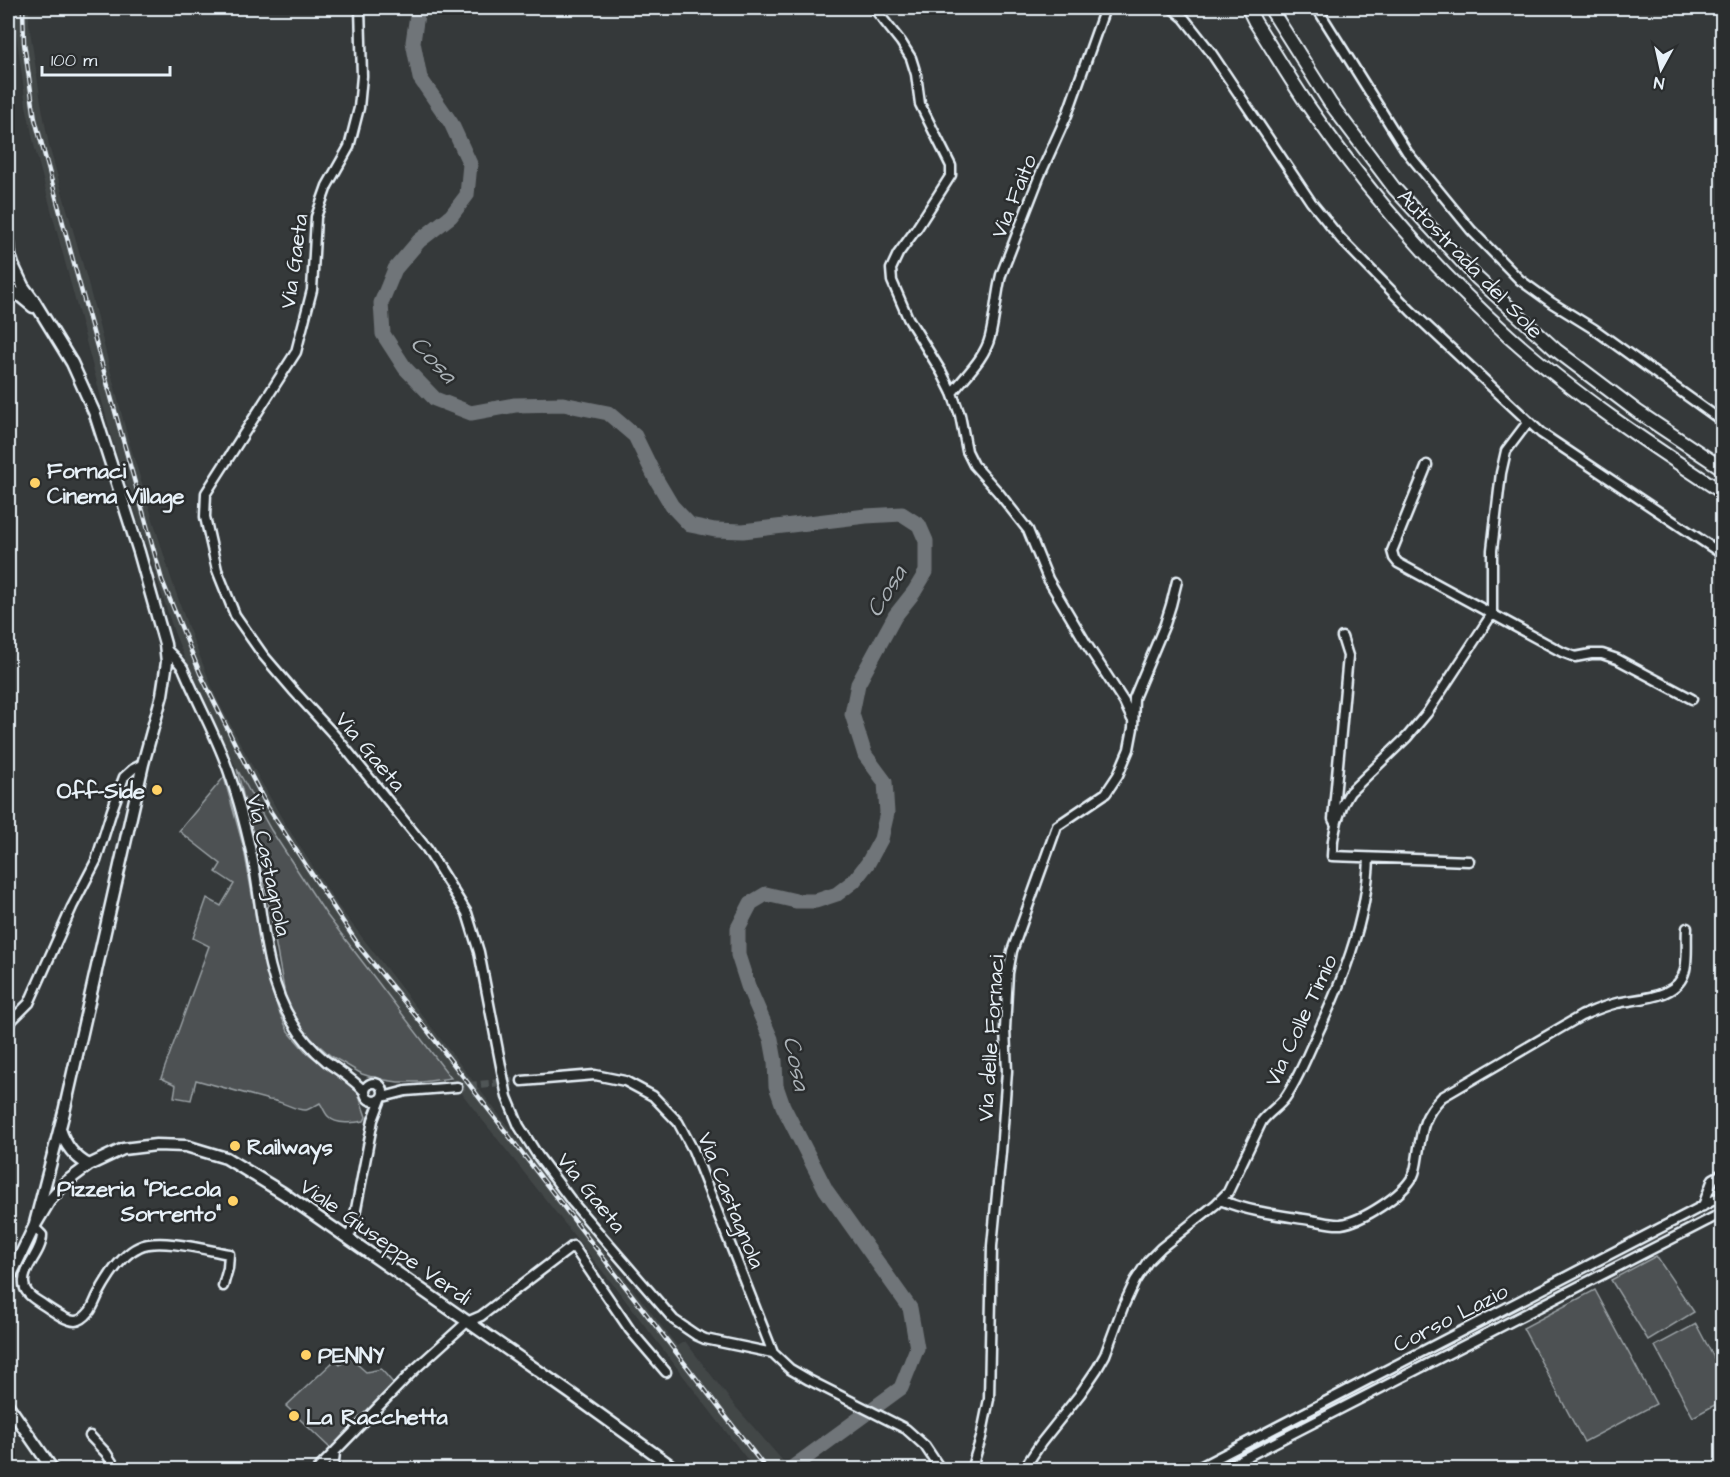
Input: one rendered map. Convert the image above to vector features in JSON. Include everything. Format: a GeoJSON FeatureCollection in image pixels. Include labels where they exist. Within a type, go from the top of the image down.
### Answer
{"type":"FeatureCollection","features":[{"type":"Feature","properties":{"kind":"highway","name":"Autostrada del Sole"},"geometry":{"type":"LineString","coordinates":[[1248,8],[1309,107],[1368,185],[1468,297],[1534,357],[1584,397],[1722,492]]}},
{"type":"Feature","properties":{"kind":"highway","name":"Autostrada del Sole"},"geometry":{"type":"LineString","coordinates":[[1270,8],[1330,103],[1394,188],[1477,278],[1556,350],[1638,412],[1722,468]]}},
{"type":"Feature","properties":{"kind":"main road"},"geometry":{"type":"LineString","coordinates":[[8,235],[11,275],[8,280]]}},
{"type":"Feature","properties":{"kind":"main road"},"geometry":{"type":"LineString","coordinates":[[8,1281],[34,1227],[51,1166],[143,764],[164,685],[167,662],[167,650],[125,506],[95,414],[72,363],[34,301],[22,286],[10,258]]}},
{"type":"Feature","properties":{"kind":"main road"},"geometry":{"type":"LineString","coordinates":[[8,289],[42,315]]}},
{"type":"Feature","properties":{"kind":"main road"},"geometry":{"type":"LineString","coordinates":[[60,1129],[65,1144],[89,1165]]}},
{"type":"Feature","properties":{"kind":"main road","name":"Viale Giuseppe Verdi"},"geometry":{"type":"LineString","coordinates":[[34,1227],[50,1200],[66,1182],[89,1165],[123,1149],[156,1145],[186,1146],[226,1158],[283,1193],[677,1470]]}},
{"type":"Feature","properties":{"kind":"main road"},"geometry":{"type":"LineString","coordinates":[[51,1166],[52,1175],[66,1182]]}},
{"type":"Feature","properties":{"kind":"main road"},"geometry":{"type":"LineString","coordinates":[[8,1405],[53,1470]]}},
{"type":"Feature","properties":{"kind":"street","name":"Via Gaeta"},"geometry":{"type":"LineString","coordinates":[[360,8],[362,76],[359,108],[349,147],[327,186],[316,217],[312,290],[296,352],[206,493],[205,517],[217,570],[235,615],[262,655],[337,738],[427,849],[466,912],[479,952],[507,1097],[519,1126],[573,1203],[674,1320],[705,1339],[773,1353],[790,1369],[906,1429],[925,1446],[941,1470]]}},
{"type":"Feature","properties":{"kind":"street"},"geometry":{"type":"LineString","coordinates":[[874,8],[911,58],[916,74],[920,104],[951,166],[951,175],[898,254],[891,269],[892,281],[904,310],[952,393],[960,414],[967,451],[974,465],[999,492],[1028,530],[1048,579],[1124,702],[1133,722]]}},
{"type":"Feature","properties":{"kind":"street","name":"Via Faito"},"geometry":{"type":"LineString","coordinates":[[952,393],[983,353],[990,339],[1001,276],[1040,175],[1067,115],[1105,8]]}},
{"type":"Feature","properties":{"kind":"street"},"geometry":{"type":"LineString","coordinates":[[1172,8],[1184,18],[1210,51],[1311,202],[1341,239],[1411,311],[1541,433],[1722,554]]}},
{"type":"Feature","properties":{"kind":"street"},"geometry":{"type":"LineString","coordinates":[[1317,8],[1407,152],[1471,230],[1520,280],[1594,329],[1722,421]]}},
{"type":"Feature","properties":{"kind":"street"},"geometry":{"type":"LineString","coordinates":[[1469,861],[1332,856],[1336,826],[1343,804],[1350,792],[1407,737],[1427,714],[1492,614],[1492,550],[1501,473],[1506,451],[1528,422]]}},
{"type":"Feature","properties":{"kind":"street"},"geometry":{"type":"LineString","coordinates":[[1427,465],[1392,551],[1398,563],[1562,652],[1575,657],[1602,654],[1617,659],[1692,699]]}},
{"type":"Feature","properties":{"kind":"street","name":"Via delle Fornaci"},"geometry":{"type":"LineString","coordinates":[[971,1470],[981,1438],[989,1399],[990,1281],[1007,1071],[1005,1029],[1008,973],[1012,951],[1057,826],[1106,793],[1118,775],[1129,749],[1134,698],[1172,605],[1177,581]]}},
{"type":"Feature","properties":{"kind":"street"},"geometry":{"type":"LineString","coordinates":[[1336,826],[1333,819],[1348,656],[1342,637]]}},
{"type":"Feature","properties":{"kind":"street","name":"Via Castagnola"},"geometry":{"type":"LineString","coordinates":[[167,650],[183,668],[224,759],[252,857],[269,957],[278,995],[293,1024],[313,1049],[348,1076]]}},
{"type":"Feature","properties":{"kind":"street"},"geometry":{"type":"LineString","coordinates":[[8,1024],[29,1003],[72,907],[96,861],[124,777],[132,769],[143,764]]}},
{"type":"Feature","properties":{"kind":"street","name":"Via Colle Timio"},"geometry":{"type":"LineString","coordinates":[[1023,1470],[1097,1369],[1135,1281],[1148,1262],[1161,1248],[1228,1192],[1262,1121],[1284,1100],[1291,1089],[1332,1002],[1352,951],[1362,908],[1369,858]]}},
{"type":"Feature","properties":{"kind":"street"},"geometry":{"type":"LineString","coordinates":[[1220,1200],[1276,1216],[1341,1224],[1372,1211],[1398,1193],[1414,1175],[1421,1130],[1428,1114],[1442,1097],[1581,1016],[1618,1002],[1644,999],[1665,993],[1674,987],[1681,981],[1685,969],[1687,928]]}},
{"type":"Feature","properties":{"kind":"street","name":"Via Castagnola"},"geometry":{"type":"LineString","coordinates":[[522,1082],[595,1074],[625,1081],[653,1096],[678,1122],[693,1150],[773,1353]]}},
{"type":"Feature","properties":{"kind":"street"},"geometry":{"type":"LineString","coordinates":[[348,1076],[391,1089],[406,1091]]}},
{"type":"Feature","properties":{"kind":"street"},"geometry":{"type":"LineString","coordinates":[[348,1076],[374,1102],[406,1091],[457,1087]]}},
{"type":"Feature","properties":{"kind":"street"},"geometry":{"type":"LineString","coordinates":[[373,1120],[366,1095],[367,1086],[376,1084]]}},
{"type":"Feature","properties":{"kind":"street"},"geometry":{"type":"LineString","coordinates":[[348,1238],[352,1230],[373,1120],[384,1091],[376,1084]]}},
{"type":"Feature","properties":{"kind":"street"},"geometry":{"type":"LineString","coordinates":[[1703,1206],[1713,1179],[1722,1174]]}},
{"type":"Feature","properties":{"kind":"street","name":"Corso Lazio"},"geometry":{"type":"LineString","coordinates":[[1194,1470],[1722,1196]]}},
{"type":"Feature","properties":{"kind":"street","name":"Corso Lazio"},"geometry":{"type":"LineString","coordinates":[[1221,1470],[1722,1213]]}},
{"type":"Feature","properties":{"kind":"street"},"geometry":{"type":"LineString","coordinates":[[34,1227],[42,1234],[42,1243],[23,1280],[26,1290],[31,1297],[67,1319],[74,1321],[82,1319],[90,1311],[115,1269],[128,1254],[140,1246],[168,1244],[229,1254],[223,1286]]}},
{"type":"Feature","properties":{"kind":"street"},"geometry":{"type":"LineString","coordinates":[[317,1470],[414,1370],[467,1322],[480,1316],[573,1246],[630,1330],[666,1372]]}},
{"type":"Feature","properties":{"kind":"street"},"geometry":{"type":"LineString","coordinates":[[90,1436],[106,1453],[117,1470]]}},
{"type":"Feature","properties":{"kind":"street"},"geometry":{"type":"LineString","coordinates":[[333,1470],[335,1451]]}},
{"type":"Feature","properties":{"kind":"shaded area"},"geometry":{"type":"Polygon","coordinates":[[[14,8],[29,8],[29,24],[49,146],[87,279],[127,435],[171,578],[216,697],[250,762],[284,822],[338,906],[677,1346],[685,1341],[735,1406],[790,1469],[755,1469],[753,1467],[619,1292],[476,1112],[326,914],[271,830],[237,769],[203,703],[174,632],[112,439],[35,149],[26,105],[14,8]]]}},
{"type":"Feature","properties":{"kind":"shaded area"},"geometry":{"type":"Polygon","coordinates":[[[237,769],[271,830],[326,914],[451,1078],[422,1082],[378,1079],[362,1074],[331,1056],[305,1033],[292,1013],[285,995],[267,896],[237,769]]]}},
{"type":"Feature","properties":{"kind":"shaded area"},"geometry":{"type":"Polygon","coordinates":[[[224,777],[244,849],[263,956],[278,1009],[288,1031],[306,1052],[357,1090],[366,1117],[364,1121],[351,1123],[332,1120],[320,1103],[302,1110],[196,1080],[191,1100],[174,1097],[176,1085],[161,1078],[209,946],[193,938],[207,898],[221,906],[234,884],[216,872],[221,864],[179,831],[224,777]]]}},
{"type":"Feature","properties":{"kind":"shaded area"},"geometry":{"type":"Polygon","coordinates":[[[1656,1256],[1694,1312],[1648,1340],[1611,1280],[1656,1256]]]}},
{"type":"Feature","properties":{"kind":"shaded area"},"geometry":{"type":"Polygon","coordinates":[[[1595,1290],[1656,1404],[1584,1442],[1523,1328],[1595,1290]]]}},
{"type":"Feature","properties":{"kind":"shaded area"},"geometry":{"type":"Polygon","coordinates":[[[1696,1324],[1722,1373],[1722,1401],[1693,1417],[1655,1346],[1696,1324]]]}},
{"type":"Feature","properties":{"kind":"shaded area"},"geometry":{"type":"Polygon","coordinates":[[[349,1357],[366,1372],[381,1369],[394,1384],[331,1449],[286,1406],[335,1360],[340,1365],[349,1357]]]}},
{"type":"Feature","properties":{"kind":"waterway","name":"Cosa"},"geometry":{"type":"LineString","coordinates":[[418,8],[413,42],[420,78],[451,123],[470,164],[467,195],[451,216],[419,241],[395,269],[381,303],[383,334],[405,368],[435,399],[471,413],[515,405],[563,404],[608,413],[635,436],[672,506],[690,525],[715,530],[743,531],[866,516],[902,514],[919,525],[926,541],[926,572],[895,616],[858,684],[852,714],[865,755],[885,782],[887,813],[881,839],[868,863],[854,881],[837,894],[816,901],[796,901],[766,894],[751,903],[738,928],[738,955],[748,986],[771,1039],[776,1086],[783,1106],[826,1190],[910,1308],[917,1348],[901,1388],[789,1470]]}},
{"type":"Feature","properties":{"kind":"tunnel"},"geometry":{"type":"LineString","coordinates":[[457,1087],[522,1081]]}},
{"type":"Feature","properties":{"kind":"railway"},"geometry":{"type":"LineString","coordinates":[[23,8],[24,43],[35,119],[162,580],[200,673],[235,744],[267,806],[361,949],[424,1026],[767,1470]]}},
{"type":"Feature","properties":{"kind":"place","name":"Fornaci Cinema Village"},"geometry":{"type":"Point","coordinates":[35,483]}},
{"type":"Feature","properties":{"kind":"place","name":"Off-Side"},"geometry":{"type":"Point","coordinates":[157,790]}},
{"type":"Feature","properties":{"kind":"place","name":"Railways"},"geometry":{"type":"Point","coordinates":[235,1146]}},
{"type":"Feature","properties":{"kind":"place","name":"Pizzeria \"Piccola Sorrento\""},"geometry":{"type":"Point","coordinates":[233,1201]}},
{"type":"Feature","properties":{"kind":"place","name":"PENNY"},"geometry":{"type":"Point","coordinates":[306,1355]}},
{"type":"Feature","properties":{"kind":"place","name":"La Racchetta"},"geometry":{"type":"Point","coordinates":[294,1416]}}]}
